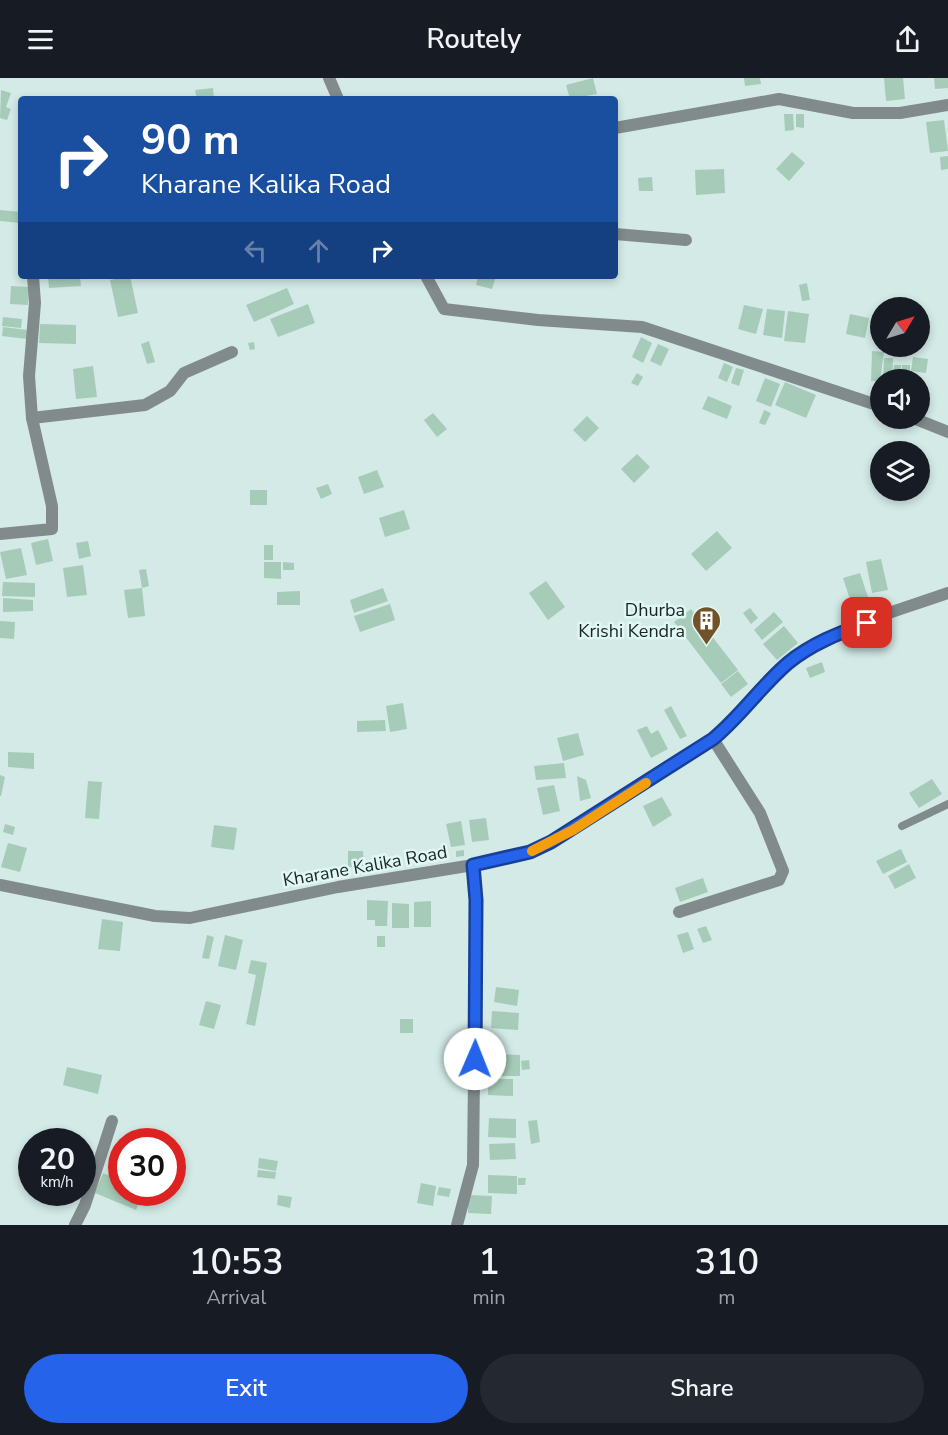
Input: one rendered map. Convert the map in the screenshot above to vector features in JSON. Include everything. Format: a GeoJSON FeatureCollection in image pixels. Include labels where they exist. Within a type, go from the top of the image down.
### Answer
{"type":"FeatureCollection","features":[{"type":"Feature","properties":{"kind":"street"},"geometry":{"type":"LineString","coordinates":[[329,78],[337,96]]}},
{"type":"Feature","properties":{"kind":"street"},"geometry":{"type":"LineString","coordinates":[[618,127],[779,99],[853,113],[900,113],[948,105]]}},
{"type":"Feature","properties":{"kind":"street"},"geometry":{"type":"LineString","coordinates":[[618,234],[686,240]]}},
{"type":"Feature","properties":{"kind":"street"},"geometry":{"type":"LineString","coordinates":[[0,534],[52,529],[52,506],[32,418],[29,376],[35,303],[33,279]]}},
{"type":"Feature","properties":{"kind":"street"},"geometry":{"type":"LineString","coordinates":[[428,279],[444,309],[538,320],[642,327],[870,403]]}},
{"type":"Feature","properties":{"kind":"street"},"geometry":{"type":"LineString","coordinates":[[32,418],[145,405],[170,391],[184,373],[232,352]]}},
{"type":"Feature","properties":{"kind":"street"},"geometry":{"type":"LineString","coordinates":[[930,425],[948,432]]}},
{"type":"Feature","properties":{"kind":"street","name":"Kharane Kalika Road"},"geometry":{"type":"LineString","coordinates":[[0,885],[155,916],[190,918],[338,887],[473,865],[530,852],[551,842],[713,739],[732,724],[774,677],[808,649],[846,631],[948,593]]}},
{"type":"Feature","properties":{"kind":"street"},"geometry":{"type":"LineString","coordinates":[[679,912],[779,880],[783,871],[760,813],[713,739]]}},
{"type":"Feature","properties":{"kind":"street"},"geometry":{"type":"LineString","coordinates":[[457,1225],[473,1164],[476,912],[473,865]]}},
{"type":"Feature","properties":{"kind":"street"},"geometry":{"type":"LineString","coordinates":[[75,1225],[85,1205],[112,1121]]}},
{"type":"Feature","properties":{"kind":"lane"},"geometry":{"type":"LineString","coordinates":[[902,826],[948,804]]}},
{"type":"Feature","properties":{"kind":"building"},"geometry":{"type":"Polygon","coordinates":[[[593,78],[597,94],[569,96],[566,85],[593,78]]]}},
{"type":"Feature","properties":{"kind":"building"},"geometry":{"type":"Polygon","coordinates":[[[744,78],[760,78],[761,84],[745,86],[744,78]]]}},
{"type":"Feature","properties":{"kind":"building"},"geometry":{"type":"Polygon","coordinates":[[[884,78],[903,78],[905,99],[886,101],[884,78]]]}},
{"type":"Feature","properties":{"kind":"building"},"geometry":{"type":"Polygon","coordinates":[[[934,78],[948,78],[948,88],[935,89],[934,78]]]}},
{"type":"Feature","properties":{"kind":"building"},"geometry":{"type":"Polygon","coordinates":[[[213,88],[214,96],[196,96],[195,90],[213,88]]]}},
{"type":"Feature","properties":{"kind":"building"},"geometry":{"type":"Polygon","coordinates":[[[1,90],[11,93],[6,107],[11,109],[7,120],[0,118],[1,90]]]}},
{"type":"Feature","properties":{"kind":"building"},"geometry":{"type":"Polygon","coordinates":[[[784,114],[793,114],[794,130],[785,131],[784,114]]]}},
{"type":"Feature","properties":{"kind":"building"},"geometry":{"type":"Polygon","coordinates":[[[796,114],[804,114],[804,128],[796,127],[796,114]]]}},
{"type":"Feature","properties":{"kind":"building"},"geometry":{"type":"Polygon","coordinates":[[[944,120],[948,151],[930,153],[926,122],[944,120]]]}},
{"type":"Feature","properties":{"kind":"building"},"geometry":{"type":"Polygon","coordinates":[[[792,152],[805,163],[789,181],[776,169],[792,152]]]}},
{"type":"Feature","properties":{"kind":"building"},"geometry":{"type":"Polygon","coordinates":[[[948,156],[948,169],[941,170],[940,157],[948,156]]]}},
{"type":"Feature","properties":{"kind":"building"},"geometry":{"type":"Polygon","coordinates":[[[724,169],[725,193],[696,195],[695,170],[724,169]]]}},
{"type":"Feature","properties":{"kind":"building"},"geometry":{"type":"Polygon","coordinates":[[[652,177],[653,191],[639,191],[638,178],[652,177]]]}},
{"type":"Feature","properties":{"kind":"building"},"geometry":{"type":"Polygon","coordinates":[[[0,210],[18,212],[18,223],[0,221],[0,210]]]}},
{"type":"Feature","properties":{"kind":"building"},"geometry":{"type":"Polygon","coordinates":[[[48,279],[80,279],[81,286],[49,288],[48,279]]]}},
{"type":"Feature","properties":{"kind":"building"},"geometry":{"type":"Polygon","coordinates":[[[131,279],[138,313],[118,317],[110,280],[131,279]]]}},
{"type":"Feature","properties":{"kind":"building"},"geometry":{"type":"Polygon","coordinates":[[[477,279],[495,279],[492,289],[476,285],[477,279]]]}},
{"type":"Feature","properties":{"kind":"building"},"geometry":{"type":"Polygon","coordinates":[[[807,283],[810,300],[802,301],[799,285],[807,283]]]}},
{"type":"Feature","properties":{"kind":"building"},"geometry":{"type":"Polygon","coordinates":[[[11,286],[29,287],[28,305],[10,304],[11,286]]]}},
{"type":"Feature","properties":{"kind":"building"},"geometry":{"type":"Polygon","coordinates":[[[287,288],[294,304],[254,322],[246,305],[287,288]]]}},
{"type":"Feature","properties":{"kind":"building"},"geometry":{"type":"Polygon","coordinates":[[[308,304],[315,323],[278,337],[270,319],[308,304]]]}},
{"type":"Feature","properties":{"kind":"building"},"geometry":{"type":"Polygon","coordinates":[[[744,305],[763,309],[756,334],[738,329],[744,305]]]}},
{"type":"Feature","properties":{"kind":"building"},"geometry":{"type":"Polygon","coordinates":[[[767,309],[785,311],[782,338],[763,335],[767,309]]]}},
{"type":"Feature","properties":{"kind":"building"},"geometry":{"type":"Polygon","coordinates":[[[788,311],[809,314],[805,343],[784,341],[788,311]]]}},
{"type":"Feature","properties":{"kind":"building"},"geometry":{"type":"Polygon","coordinates":[[[850,314],[869,318],[865,338],[846,334],[850,314]]]}},
{"type":"Feature","properties":{"kind":"building"},"geometry":{"type":"Polygon","coordinates":[[[3,317],[22,319],[21,328],[2,326],[3,317]]]}},
{"type":"Feature","properties":{"kind":"building"},"geometry":{"type":"Polygon","coordinates":[[[40,324],[76,325],[76,344],[39,343],[40,324]]]}},
{"type":"Feature","properties":{"kind":"building"},"geometry":{"type":"Polygon","coordinates":[[[3,327],[28,330],[27,339],[2,336],[3,327]]]}},
{"type":"Feature","properties":{"kind":"building"},"geometry":{"type":"Polygon","coordinates":[[[641,337],[652,343],[643,363],[632,357],[641,337]]]}},
{"type":"Feature","properties":{"kind":"building"},"geometry":{"type":"Polygon","coordinates":[[[149,341],[155,362],[147,364],[141,344],[149,341]]]}},
{"type":"Feature","properties":{"kind":"building"},"geometry":{"type":"Polygon","coordinates":[[[254,342],[255,349],[250,350],[248,343],[254,342]]]}},
{"type":"Feature","properties":{"kind":"building"},"geometry":{"type":"Polygon","coordinates":[[[658,344],[669,349],[661,366],[650,361],[658,344]]]}},
{"type":"Feature","properties":{"kind":"building"},"geometry":{"type":"Polygon","coordinates":[[[872,357],[883,357],[882,369],[871,369],[872,357]]]}},
{"type":"Feature","properties":{"kind":"building"},"geometry":{"type":"Polygon","coordinates":[[[913,357],[928,359],[927,369],[911,369],[913,357]]]}},
{"type":"Feature","properties":{"kind":"building"},"geometry":{"type":"Polygon","coordinates":[[[884,358],[893,358],[892,369],[884,369],[884,358]]]}},
{"type":"Feature","properties":{"kind":"building"},"geometry":{"type":"Polygon","coordinates":[[[724,363],[733,367],[727,382],[718,378],[724,363]]]}},
{"type":"Feature","properties":{"kind":"building"},"geometry":{"type":"Polygon","coordinates":[[[894,365],[901,365],[901,369],[894,369],[894,365]]]}},
{"type":"Feature","properties":{"kind":"building"},"geometry":{"type":"Polygon","coordinates":[[[902,365],[910,365],[910,369],[902,369],[902,365]]]}},
{"type":"Feature","properties":{"kind":"building"},"geometry":{"type":"Polygon","coordinates":[[[93,366],[97,397],[76,399],[73,369],[93,366]]]}},
{"type":"Feature","properties":{"kind":"building"},"geometry":{"type":"Polygon","coordinates":[[[736,368],[744,370],[739,386],[731,383],[736,368]]]}},
{"type":"Feature","properties":{"kind":"building"},"geometry":{"type":"Polygon","coordinates":[[[637,373],[643,377],[638,386],[631,383],[637,373]]]}},
{"type":"Feature","properties":{"kind":"building"},"geometry":{"type":"Polygon","coordinates":[[[765,378],[780,384],[771,407],[756,401],[765,378]]]}},
{"type":"Feature","properties":{"kind":"building"},"geometry":{"type":"Polygon","coordinates":[[[785,382],[816,395],[806,418],[775,405],[785,382]]]}},
{"type":"Feature","properties":{"kind":"building"},"geometry":{"type":"Polygon","coordinates":[[[708,396],[732,406],[727,419],[702,409],[708,396]]]}},
{"type":"Feature","properties":{"kind":"building"},"geometry":{"type":"Polygon","coordinates":[[[764,410],[771,413],[765,425],[759,423],[764,410]]]}},
{"type":"Feature","properties":{"kind":"building"},"geometry":{"type":"Polygon","coordinates":[[[433,413],[447,429],[437,437],[424,420],[433,413]]]}},
{"type":"Feature","properties":{"kind":"building"},"geometry":{"type":"Polygon","coordinates":[[[587,416],[599,428],[585,442],[573,430],[587,416]]]}},
{"type":"Feature","properties":{"kind":"building"},"geometry":{"type":"Polygon","coordinates":[[[637,454],[650,467],[634,483],[621,469],[637,454]]]}},
{"type":"Feature","properties":{"kind":"building"},"geometry":{"type":"Polygon","coordinates":[[[377,470],[384,487],[364,494],[358,477],[377,470]]]}},
{"type":"Feature","properties":{"kind":"building"},"geometry":{"type":"Polygon","coordinates":[[[328,484],[332,494],[321,499],[316,488],[328,484]]]}},
{"type":"Feature","properties":{"kind":"building"},"geometry":{"type":"Polygon","coordinates":[[[250,490],[267,490],[267,505],[250,505],[250,490]]]}},
{"type":"Feature","properties":{"kind":"building"},"geometry":{"type":"Polygon","coordinates":[[[404,510],[410,529],[385,537],[379,518],[404,510]]]}},
{"type":"Feature","properties":{"kind":"building"},"geometry":{"type":"Polygon","coordinates":[[[717,531],[732,548],[706,571],[691,554],[717,531]]]}},
{"type":"Feature","properties":{"kind":"building"},"geometry":{"type":"Polygon","coordinates":[[[48,539],[53,561],[36,565],[31,543],[48,539]]]}},
{"type":"Feature","properties":{"kind":"building"},"geometry":{"type":"Polygon","coordinates":[[[88,541],[91,556],[79,559],[76,543],[88,541]]]}},
{"type":"Feature","properties":{"kind":"building"},"geometry":{"type":"Polygon","coordinates":[[[264,545],[273,545],[273,560],[264,560],[264,545]]]}},
{"type":"Feature","properties":{"kind":"building"},"geometry":{"type":"Polygon","coordinates":[[[21,548],[27,575],[6,579],[0,552],[21,548]]]}},
{"type":"Feature","properties":{"kind":"building"},"geometry":{"type":"Polygon","coordinates":[[[881,559],[888,590],[872,593],[866,562],[881,559]]]}},
{"type":"Feature","properties":{"kind":"building"},"geometry":{"type":"Polygon","coordinates":[[[264,562],[281,562],[281,579],[264,578],[264,562]]]}},
{"type":"Feature","properties":{"kind":"building"},"geometry":{"type":"Polygon","coordinates":[[[283,562],[294,563],[294,570],[283,570],[283,562]]]}},
{"type":"Feature","properties":{"kind":"building"},"geometry":{"type":"Polygon","coordinates":[[[83,565],[87,595],[67,597],[63,568],[83,565]]]}},
{"type":"Feature","properties":{"kind":"building"},"geometry":{"type":"Polygon","coordinates":[[[146,569],[149,586],[142,588],[139,570],[146,569]]]}},
{"type":"Feature","properties":{"kind":"building"},"geometry":{"type":"Polygon","coordinates":[[[860,573],[869,600],[852,606],[843,578],[860,573]]]}},
{"type":"Feature","properties":{"kind":"building"},"geometry":{"type":"Polygon","coordinates":[[[546,581],[565,607],[548,620],[529,593],[546,581]]]}},
{"type":"Feature","properties":{"kind":"building"},"geometry":{"type":"Polygon","coordinates":[[[3,582],[35,583],[35,597],[2,596],[3,582]]]}},
{"type":"Feature","properties":{"kind":"building"},"geometry":{"type":"Polygon","coordinates":[[[142,588],[145,616],[128,618],[124,590],[142,588]]]}},
{"type":"Feature","properties":{"kind":"building"},"geometry":{"type":"Polygon","coordinates":[[[383,588],[388,601],[354,613],[350,600],[383,588]]]}},
{"type":"Feature","properties":{"kind":"building"},"geometry":{"type":"Polygon","coordinates":[[[300,591],[300,605],[277,605],[277,592],[300,591]]]}},
{"type":"Feature","properties":{"kind":"building"},"geometry":{"type":"Polygon","coordinates":[[[3,598],[33,600],[33,611],[3,612],[3,598]]]}},
{"type":"Feature","properties":{"kind":"building"},"geometry":{"type":"Polygon","coordinates":[[[390,604],[395,620],[360,632],[354,616],[390,604]]]}},
{"type":"Feature","properties":{"kind":"building"},"geometry":{"type":"Polygon","coordinates":[[[750,608],[758,618],[751,624],[743,613],[750,608]]]}},
{"type":"Feature","properties":{"kind":"building","name":"Dhurba Krishi Kendra"},"geometry":{"type":"Polygon","coordinates":[[[691,609],[738,670],[721,683],[674,622],[691,609]]]}},
{"type":"Feature","properties":{"kind":"building"},"geometry":{"type":"Polygon","coordinates":[[[774,612],[783,622],[762,640],[754,630],[774,612]]]}},
{"type":"Feature","properties":{"kind":"building"},"geometry":{"type":"Polygon","coordinates":[[[0,621],[15,622],[14,639],[0,638],[0,621]]]}},
{"type":"Feature","properties":{"kind":"building"},"geometry":{"type":"Polygon","coordinates":[[[784,626],[798,643],[777,660],[763,644],[784,626]]]}},
{"type":"Feature","properties":{"kind":"building"},"geometry":{"type":"Polygon","coordinates":[[[822,662],[825,672],[810,678],[806,668],[822,662]]]}},
{"type":"Feature","properties":{"kind":"building"},"geometry":{"type":"Polygon","coordinates":[[[738,671],[748,684],[731,697],[721,684],[738,671]]]}},
{"type":"Feature","properties":{"kind":"building"},"geometry":{"type":"Polygon","coordinates":[[[403,703],[407,729],[390,732],[386,706],[403,703]]]}},
{"type":"Feature","properties":{"kind":"building"},"geometry":{"type":"Polygon","coordinates":[[[671,706],[687,736],[680,739],[664,710],[671,706]]]}},
{"type":"Feature","properties":{"kind":"building"},"geometry":{"type":"Polygon","coordinates":[[[385,720],[386,731],[357,732],[357,721],[385,720]]]}},
{"type":"Feature","properties":{"kind":"building"},"geometry":{"type":"Polygon","coordinates":[[[647,726],[651,734],[658,730],[668,749],[651,758],[637,730],[647,726]]]}},
{"type":"Feature","properties":{"kind":"building"},"geometry":{"type":"Polygon","coordinates":[[[578,733],[584,755],[563,761],[557,738],[578,733]]]}},
{"type":"Feature","properties":{"kind":"building"},"geometry":{"type":"Polygon","coordinates":[[[8,752],[34,753],[34,769],[8,767],[8,752]]]}},
{"type":"Feature","properties":{"kind":"building"},"geometry":{"type":"Polygon","coordinates":[[[564,763],[566,778],[536,780],[534,766],[564,763]]]}},
{"type":"Feature","properties":{"kind":"building"},"geometry":{"type":"Polygon","coordinates":[[[0,775],[5,777],[1,796],[0,796],[0,775]]]}},
{"type":"Feature","properties":{"kind":"building"},"geometry":{"type":"Polygon","coordinates":[[[577,776],[586,780],[591,798],[580,801],[577,776]]]}},
{"type":"Feature","properties":{"kind":"building"},"geometry":{"type":"Polygon","coordinates":[[[932,779],[942,794],[919,808],[909,793],[932,779]]]}},
{"type":"Feature","properties":{"kind":"building"},"geometry":{"type":"Polygon","coordinates":[[[88,781],[102,782],[99,819],[85,818],[88,781]]]}},
{"type":"Feature","properties":{"kind":"building"},"geometry":{"type":"Polygon","coordinates":[[[554,785],[560,811],[543,815],[537,788],[554,785]]]}},
{"type":"Feature","properties":{"kind":"building"},"geometry":{"type":"Polygon","coordinates":[[[662,797],[672,815],[653,827],[643,806],[662,797]]]}},
{"type":"Feature","properties":{"kind":"building"},"geometry":{"type":"Polygon","coordinates":[[[486,818],[489,840],[472,842],[469,820],[486,818]]]}},
{"type":"Feature","properties":{"kind":"building"},"geometry":{"type":"Polygon","coordinates":[[[461,821],[465,845],[451,847],[446,824],[461,821]]]}},
{"type":"Feature","properties":{"kind":"building"},"geometry":{"type":"Polygon","coordinates":[[[5,824],[15,827],[13,835],[3,832],[5,824]]]}},
{"type":"Feature","properties":{"kind":"building"},"geometry":{"type":"Polygon","coordinates":[[[214,825],[237,828],[234,850],[211,847],[214,825]]]}},
{"type":"Feature","properties":{"kind":"building"},"geometry":{"type":"Polygon","coordinates":[[[8,843],[27,848],[20,872],[1,867],[8,843]]]}},
{"type":"Feature","properties":{"kind":"building"},"geometry":{"type":"Polygon","coordinates":[[[901,849],[907,862],[883,874],[876,861],[901,849]]]}},
{"type":"Feature","properties":{"kind":"building"},"geometry":{"type":"Polygon","coordinates":[[[464,850],[464,856],[456,857],[456,851],[464,850]]]}},
{"type":"Feature","properties":{"kind":"building"},"geometry":{"type":"Polygon","coordinates":[[[348,851],[363,851],[364,866],[348,867],[348,851]]]}},
{"type":"Feature","properties":{"kind":"building"},"geometry":{"type":"Polygon","coordinates":[[[909,864],[916,878],[895,889],[888,876],[909,864]]]}},
{"type":"Feature","properties":{"kind":"building"},"geometry":{"type":"Polygon","coordinates":[[[703,878],[708,892],[680,902],[675,888],[703,878]]]}},
{"type":"Feature","properties":{"kind":"building"},"geometry":{"type":"Polygon","coordinates":[[[367,900],[388,901],[387,926],[375,926],[375,920],[367,920],[367,900]]]}},
{"type":"Feature","properties":{"kind":"building"},"geometry":{"type":"Polygon","coordinates":[[[431,901],[431,927],[414,927],[414,902],[431,901]]]}},
{"type":"Feature","properties":{"kind":"building"},"geometry":{"type":"Polygon","coordinates":[[[392,903],[409,904],[409,928],[392,928],[392,903]]]}},
{"type":"Feature","properties":{"kind":"building"},"geometry":{"type":"Polygon","coordinates":[[[102,919],[123,922],[120,951],[98,949],[102,919]]]}},
{"type":"Feature","properties":{"kind":"building"},"geometry":{"type":"Polygon","coordinates":[[[706,926],[712,940],[703,943],[697,929],[706,926]]]}},
{"type":"Feature","properties":{"kind":"building"},"geometry":{"type":"Polygon","coordinates":[[[688,932],[694,949],[683,953],[677,935],[688,932]]]}},
{"type":"Feature","properties":{"kind":"building"},"geometry":{"type":"Polygon","coordinates":[[[207,935],[214,937],[209,959],[202,958],[207,935]]]}},
{"type":"Feature","properties":{"kind":"building"},"geometry":{"type":"Polygon","coordinates":[[[225,935],[243,940],[236,970],[218,966],[225,935]]]}},
{"type":"Feature","properties":{"kind":"building"},"geometry":{"type":"Polygon","coordinates":[[[377,936],[385,936],[385,947],[377,947],[377,936]]]}},
{"type":"Feature","properties":{"kind":"building"},"geometry":{"type":"Polygon","coordinates":[[[251,960],[267,963],[255,1026],[246,1024],[256,975],[248,973],[251,960]]]}},
{"type":"Feature","properties":{"kind":"building"},"geometry":{"type":"Polygon","coordinates":[[[496,987],[519,990],[517,1006],[494,1002],[496,987]]]}},
{"type":"Feature","properties":{"kind":"building"},"geometry":{"type":"Polygon","coordinates":[[[206,1001],[221,1005],[214,1029],[199,1025],[206,1001]]]}},
{"type":"Feature","properties":{"kind":"building"},"geometry":{"type":"Polygon","coordinates":[[[492,1011],[519,1013],[518,1030],[491,1028],[492,1011]]]}},
{"type":"Feature","properties":{"kind":"building"},"geometry":{"type":"Polygon","coordinates":[[[400,1019],[413,1019],[413,1033],[400,1033],[400,1019]]]}},
{"type":"Feature","properties":{"kind":"building"},"geometry":{"type":"Polygon","coordinates":[[[490,1054],[520,1055],[520,1076],[490,1076],[490,1054]]]}},
{"type":"Feature","properties":{"kind":"building"},"geometry":{"type":"Polygon","coordinates":[[[529,1060],[530,1069],[522,1070],[521,1061],[529,1060]]]}},
{"type":"Feature","properties":{"kind":"building"},"geometry":{"type":"Polygon","coordinates":[[[67,1067],[102,1075],[98,1094],[63,1085],[67,1067]]]}},
{"type":"Feature","properties":{"kind":"building"},"geometry":{"type":"Polygon","coordinates":[[[488,1079],[513,1079],[513,1096],[488,1095],[488,1079]]]}},
{"type":"Feature","properties":{"kind":"building"},"geometry":{"type":"Polygon","coordinates":[[[489,1118],[516,1119],[516,1138],[488,1137],[489,1118]]]}},
{"type":"Feature","properties":{"kind":"building"},"geometry":{"type":"Polygon","coordinates":[[[537,1120],[540,1142],[531,1144],[528,1121],[537,1120]]]}},
{"type":"Feature","properties":{"kind":"building"},"geometry":{"type":"Polygon","coordinates":[[[515,1143],[516,1159],[490,1160],[489,1144],[515,1143]]]}},
{"type":"Feature","properties":{"kind":"building"},"geometry":{"type":"Polygon","coordinates":[[[259,1158],[278,1161],[276,1171],[258,1168],[259,1158]]]}},
{"type":"Feature","properties":{"kind":"building"},"geometry":{"type":"Polygon","coordinates":[[[258,1170],[276,1172],[275,1179],[257,1177],[258,1170]]]}},
{"type":"Feature","properties":{"kind":"building"},"geometry":{"type":"Polygon","coordinates":[[[103,1173],[108,1175],[108,1198],[96,1193],[103,1173]]]}},
{"type":"Feature","properties":{"kind":"building"},"geometry":{"type":"Polygon","coordinates":[[[488,1175],[517,1176],[517,1194],[488,1193],[488,1175]]]}},
{"type":"Feature","properties":{"kind":"building"},"geometry":{"type":"Polygon","coordinates":[[[518,1178],[526,1178],[525,1185],[518,1185],[518,1178]]]}},
{"type":"Feature","properties":{"kind":"building"},"geometry":{"type":"Polygon","coordinates":[[[421,1183],[436,1186],[433,1206],[417,1203],[421,1183]]]}},
{"type":"Feature","properties":{"kind":"building"},"geometry":{"type":"Polygon","coordinates":[[[439,1187],[451,1189],[449,1197],[437,1195],[439,1187]]]}},
{"type":"Feature","properties":{"kind":"building"},"geometry":{"type":"Polygon","coordinates":[[[278,1195],[292,1197],[290,1208],[277,1205],[278,1195]]]}},
{"type":"Feature","properties":{"kind":"building"},"geometry":{"type":"Polygon","coordinates":[[[468,1195],[492,1196],[491,1214],[468,1213],[468,1195]]]}},
{"type":"Feature","properties":{"kind":"slow traffic"},"geometry":{"type":"LineString","coordinates":[[532,851],[573,830],[646,783]]}},
{"type":"Feature","properties":{"kind":"place","name":"Dhurba Krishi Kendra"},"geometry":{"type":"Point","coordinates":[706,646]}},
{"type":"Feature","properties":{"kind":"route"},"geometry":{"type":"LineString","coordinates":[[475,1059],[476,900],[473,865],[530,852],[573,830],[713,739],[732,724],[774,677],[808,649],[867,623]]}}]}
